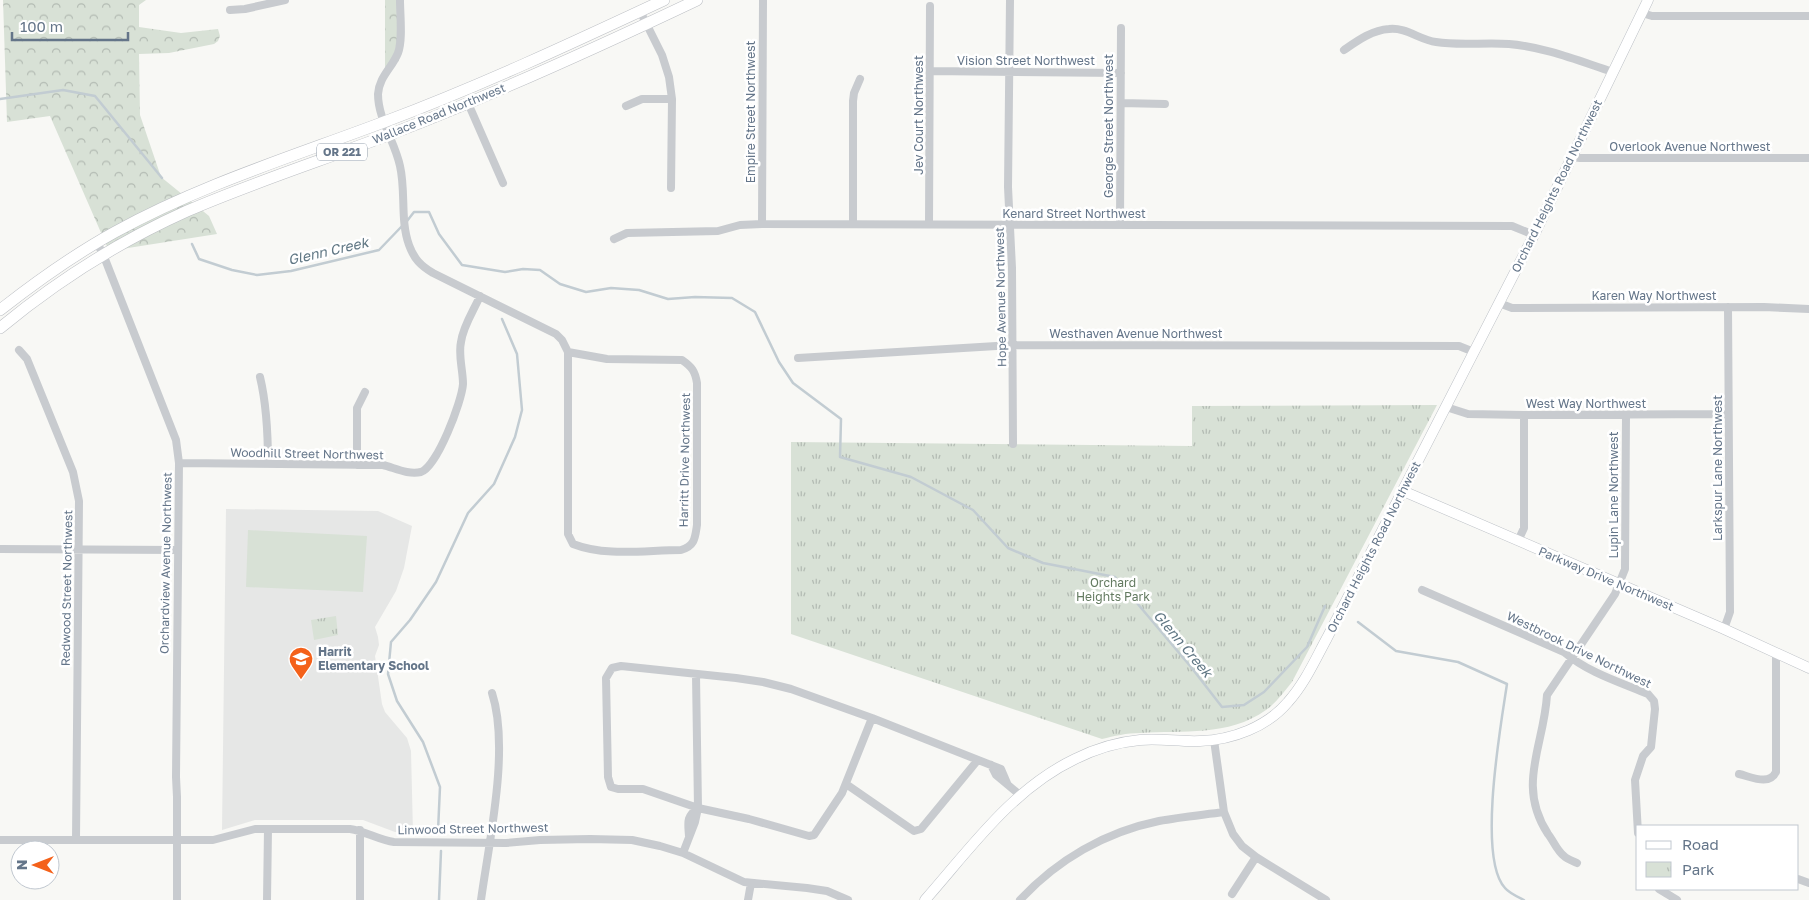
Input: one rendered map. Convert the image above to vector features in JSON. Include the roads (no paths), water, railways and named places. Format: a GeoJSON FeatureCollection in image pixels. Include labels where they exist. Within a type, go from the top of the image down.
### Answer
{"type":"FeatureCollection","features":[{"type":"Feature","properties":{"kind":"main road","name":"Wallace Road Northwest"},"geometry":{"type":"LineString","coordinates":[[0,310],[42,278],[97,242],[190,196],[384,122],[547,55],[664,0]]}},
{"type":"Feature","properties":{"kind":"main road","name":"Wallace Road Northwest"},"geometry":{"type":"LineString","coordinates":[[0,328],[40,297],[103,254],[187,211],[468,103],[549,69],[697,0]]}},
{"type":"Feature","properties":{"kind":"main road","name":"Orchard Heights Road Northwest"},"geometry":{"type":"LineString","coordinates":[[925,900],[1010,804],[1020,794],[1054,770],[1076,758],[1116,744],[1147,740],[1214,740],[1235,735],[1251,729],[1277,713],[1294,695],[1327,638],[1403,492],[1534,234],[1648,0]]}},
{"type":"Feature","properties":{"kind":"main road","name":"Parkway Drive Northwest"},"geometry":{"type":"LineString","coordinates":[[1403,492],[1724,629],[1809,668]]}},
{"type":"Feature","properties":{"kind":"street"},"geometry":{"type":"LineString","coordinates":[[230,10],[252,8],[286,0]]}},
{"type":"Feature","properties":{"kind":"street"},"geometry":{"type":"LineString","coordinates":[[400,0],[399,50],[396,58],[383,76],[378,94],[384,122],[401,168],[403,215],[406,233],[413,254],[420,265],[433,273],[556,334],[562,340],[568,352]]}},
{"type":"Feature","properties":{"kind":"street","name":"Empire Street Northwest"},"geometry":{"type":"LineString","coordinates":[[762,224],[763,0]]}},
{"type":"Feature","properties":{"kind":"street","name":"Hope Avenue Northwest"},"geometry":{"type":"LineString","coordinates":[[1010,0],[1008,187],[1011,225],[1013,444]]}},
{"type":"Feature","properties":{"kind":"street","name":"Jev Court Northwest"},"geometry":{"type":"LineString","coordinates":[[929,224],[930,6]]}},
{"type":"Feature","properties":{"kind":"street"},"geometry":{"type":"LineString","coordinates":[[640,11],[662,55],[669,77],[672,98],[671,188]]}},
{"type":"Feature","properties":{"kind":"street"},"geometry":{"type":"LineString","coordinates":[[1642,13],[1652,16],[1809,16]]}},
{"type":"Feature","properties":{"kind":"street","name":"George Street Northwest"},"geometry":{"type":"LineString","coordinates":[[1120,225],[1121,28]]}},
{"type":"Feature","properties":{"kind":"street"},"geometry":{"type":"LineString","coordinates":[[1344,50],[1356,41],[1379,31],[1398,29],[1408,31],[1432,42],[1509,44],[1543,49],[1613,72]]}},
{"type":"Feature","properties":{"kind":"street","name":"Vision Street Northwest"},"geometry":{"type":"LineString","coordinates":[[930,71],[1121,72]]}},
{"type":"Feature","properties":{"kind":"street"},"geometry":{"type":"LineString","coordinates":[[853,224],[853,101],[854,92],[860,79]]}},
{"type":"Feature","properties":{"kind":"street"},"geometry":{"type":"LineString","coordinates":[[626,106],[642,99],[672,98]]}},
{"type":"Feature","properties":{"kind":"street"},"geometry":{"type":"LineString","coordinates":[[468,103],[503,183]]}},
{"type":"Feature","properties":{"kind":"street"},"geometry":{"type":"LineString","coordinates":[[1121,104],[1165,104]]}},
{"type":"Feature","properties":{"kind":"street","name":"Overlook Avenue Northwest"},"geometry":{"type":"LineString","coordinates":[[1572,157],[1809,158]]}},
{"type":"Feature","properties":{"kind":"street","name":"Kenard Street Northwest"},"geometry":{"type":"LineString","coordinates":[[614,239],[627,234],[718,232],[740,225],[762,224],[1512,226],[1534,234]]}},
{"type":"Feature","properties":{"kind":"street","name":"Orchardview Avenue Northwest"},"geometry":{"type":"LineString","coordinates":[[97,242],[176,440],[179,463],[176,900]]}},
{"type":"Feature","properties":{"kind":"street","name":"Woodhill Street Northwest"},"geometry":{"type":"LineString","coordinates":[[179,463],[383,465],[414,473],[427,469],[434,460],[461,399],[460,342],[480,296]]}},
{"type":"Feature","properties":{"kind":"street","name":"Karen Way Northwest"},"geometry":{"type":"LineString","coordinates":[[1499,303],[1512,308],[1764,306],[1809,310]]}},
{"type":"Feature","properties":{"kind":"street","name":"Larkspur Lane Northwest"},"geometry":{"type":"LineString","coordinates":[[1724,629],[1730,612],[1728,307]]}},
{"type":"Feature","properties":{"kind":"street","name":"Westhaven Avenue Northwest"},"geometry":{"type":"LineString","coordinates":[[798,358],[1013,345],[1459,346],[1474,352]]}},
{"type":"Feature","properties":{"kind":"street","name":"Redwood Street Northwest"},"geometry":{"type":"LineString","coordinates":[[19,350],[27,359],[76,485],[79,501],[76,840]]}},
{"type":"Feature","properties":{"kind":"street","name":"Harritt Drive Northwest"},"geometry":{"type":"LineString","coordinates":[[568,352],[607,359],[682,360],[690,365],[695,372],[698,383],[697,525],[694,542],[688,548],[681,550],[602,551],[587,550],[573,544],[568,534],[568,352]]}},
{"type":"Feature","properties":{"kind":"street"},"geometry":{"type":"LineString","coordinates":[[260,377],[265,397],[268,426],[268,464]]}},
{"type":"Feature","properties":{"kind":"street"},"geometry":{"type":"LineString","coordinates":[[357,465],[356,408],[365,392]]}},
{"type":"Feature","properties":{"kind":"street","name":"West Way Northwest"},"geometry":{"type":"LineString","coordinates":[[1446,407],[1468,414],[1524,416],[1728,414]]}},
{"type":"Feature","properties":{"kind":"street","name":"Lupin Lane Northwest"},"geometry":{"type":"LineString","coordinates":[[1577,863],[1563,856],[1540,822],[1536,811],[1532,768],[1546,712],[1547,695],[1615,594],[1625,569],[1626,415]]}},
{"type":"Feature","properties":{"kind":"street"},"geometry":{"type":"LineString","coordinates":[[1518,542],[1524,528],[1524,416]]}},
{"type":"Feature","properties":{"kind":"street"},"geometry":{"type":"LineString","coordinates":[[0,550],[178,550]]}},
{"type":"Feature","properties":{"kind":"street","name":"Westbrook Drive Northwest"},"geometry":{"type":"LineString","coordinates":[[1422,590],[1526,634],[1564,652],[1593,671],[1648,694],[1654,701],[1655,709],[1651,747],[1643,756],[1635,780],[1638,825]]}},
{"type":"Feature","properties":{"kind":"street"},"geometry":{"type":"LineString","coordinates":[[1739,774],[1766,780],[1773,777],[1776,772],[1776,652]]}},
{"type":"Feature","properties":{"kind":"street"},"geometry":{"type":"LineString","coordinates":[[872,718],[846,784],[831,811],[814,835],[809,836],[749,819],[698,808],[643,789],[611,787],[608,777],[606,678],[612,668],[621,666],[736,678],[791,689],[872,718],[991,765],[996,775],[1020,794]]}},
{"type":"Feature","properties":{"kind":"street"},"geometry":{"type":"LineString","coordinates":[[683,853],[695,822],[698,808],[696,675]]}},
{"type":"Feature","properties":{"kind":"street"},"geometry":{"type":"LineString","coordinates":[[481,900],[495,798],[498,755],[498,716],[492,693]]}},
{"type":"Feature","properties":{"kind":"street"},"geometry":{"type":"LineString","coordinates":[[1214,740],[1224,812],[1233,834],[1242,846],[1256,857],[1326,900]]}},
{"type":"Feature","properties":{"kind":"street"},"geometry":{"type":"LineString","coordinates":[[846,784],[914,831],[920,829],[977,761]]}},
{"type":"Feature","properties":{"kind":"street"},"geometry":{"type":"LineString","coordinates":[[1020,900],[1032,887],[1069,858],[1112,835],[1159,821],[1224,812]]}},
{"type":"Feature","properties":{"kind":"street","name":"Linwood Street Northwest"},"geometry":{"type":"LineString","coordinates":[[0,840],[213,840],[255,829],[360,830],[394,842],[607,839],[647,843],[683,853],[735,879],[751,884],[783,884],[827,892],[848,900]]}},
{"type":"Feature","properties":{"kind":"street"},"geometry":{"type":"LineString","coordinates":[[267,900],[268,829]]}},
{"type":"Feature","properties":{"kind":"street"},"geometry":{"type":"LineString","coordinates":[[360,830],[360,900]]}},
{"type":"Feature","properties":{"kind":"street"},"geometry":{"type":"LineString","coordinates":[[1232,894],[1256,857]]}},
{"type":"Feature","properties":{"kind":"street"},"geometry":{"type":"LineString","coordinates":[[748,900],[751,884]]}},
{"type":"Feature","properties":{"kind":"street"},"geometry":{"type":"LineString","coordinates":[[1661,890],[1678,900]]}},
{"type":"Feature","properties":{"kind":"waterway","name":"Glenn Creek"},"geometry":{"type":"LineString","coordinates":[[0,99],[63,90],[95,96],[162,178]]}},
{"type":"Feature","properties":{"kind":"waterway","name":"Glenn Creek"},"geometry":{"type":"LineString","coordinates":[[407,221],[414,212],[429,212],[439,234],[462,265],[505,272],[523,269],[540,270],[560,284],[586,292],[611,288],[639,290],[668,299],[695,297],[732,298],[755,312],[779,362],[793,383],[841,419],[840,457],[911,477],[973,510],[1008,548],[1043,563],[1115,577],[1222,707],[1244,705],[1264,692],[1307,647],[1325,606]]}},
{"type":"Feature","properties":{"kind":"waterway","name":"Glenn Creek"},"geometry":{"type":"LineString","coordinates":[[192,244],[199,259],[232,270],[257,275],[291,271],[379,250],[403,225]]}},
{"type":"Feature","properties":{"kind":"waterway"},"geometry":{"type":"LineString","coordinates":[[438,831],[440,787],[423,742],[397,701],[388,674],[391,642],[410,620],[436,582],[468,513],[494,484],[515,437],[522,410],[517,354],[502,319]]}},
{"type":"Feature","properties":{"kind":"waterway","name":"Glenn Creek"},"geometry":{"type":"LineString","coordinates":[[1358,622],[1396,651],[1458,662],[1507,684],[1493,790],[1493,849],[1497,872],[1505,888],[1524,900]]}},
{"type":"Feature","properties":{"kind":"waterway"},"geometry":{"type":"LineString","coordinates":[[439,900],[441,851]]}},
{"type":"Feature","properties":{"kind":"place","name":"Harrit Elementary School"},"geometry":{"type":"Point","coordinates":[301,680]}},
{"type":"Feature","properties":{"kind":"park label","name":"Orchard Heights Park"},"geometry":{"type":"Point","coordinates":[1113,590]}}]}
